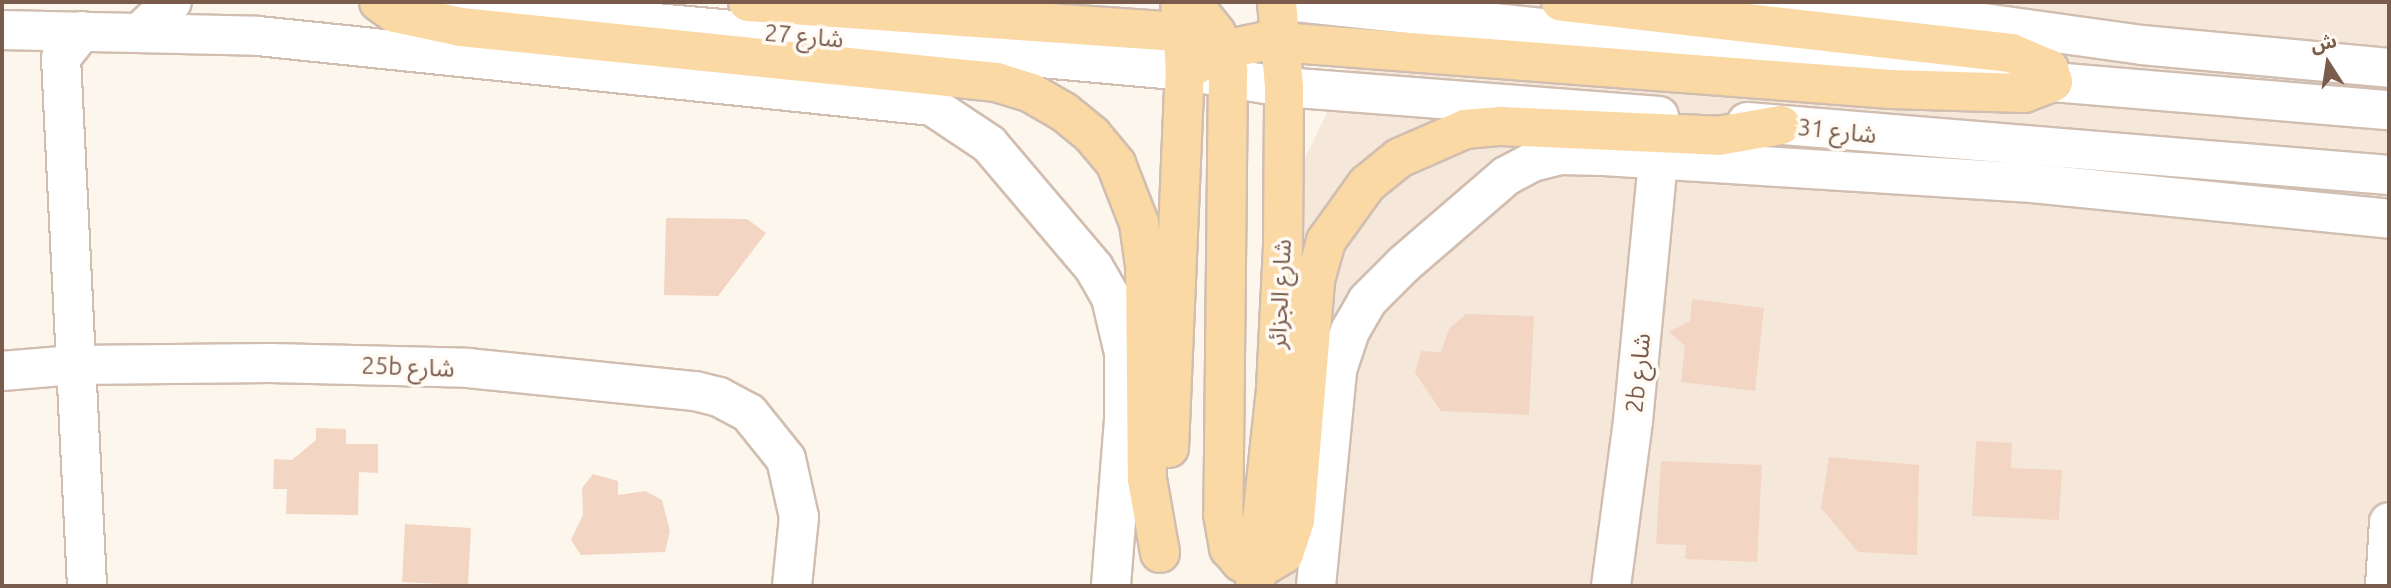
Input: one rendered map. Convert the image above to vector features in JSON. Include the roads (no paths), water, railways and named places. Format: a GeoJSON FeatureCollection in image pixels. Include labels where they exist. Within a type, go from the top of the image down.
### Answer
{"type":"FeatureCollection","features":[{"type":"Feature","properties":{"kind":"main road"},"geometry":{"type":"LineString","coordinates":[[379,2],[395,13],[461,27],[996,82],[1031,93],[1064,112],[1092,135],[1116,164],[1139,223],[1145,265],[1147,479],[1157,569]]}},
{"type":"Feature","properties":{"kind":"main road"},"geometry":{"type":"LineString","coordinates":[[748,2],[1210,34],[1281,42],[1891,89],[2024,93],[2053,82],[2049,69],[2011,53],[1560,2]]}},
{"type":"Feature","properties":{"kind":"main road"},"geometry":{"type":"LineString","coordinates":[[1210,34],[1276,2]]}},
{"type":"Feature","properties":{"kind":"main road","name":"شارع الجزائر"},"geometry":{"type":"LineString","coordinates":[[1256,578],[1276,389],[1284,87],[1276,2]]}},
{"type":"Feature","properties":{"kind":"main road"},"geometry":{"type":"LineString","coordinates":[[1157,569],[1210,34]]}},
{"type":"Feature","properties":{"kind":"main road"},"geometry":{"type":"LineString","coordinates":[[1210,34],[1284,87]]}},
{"type":"Feature","properties":{"kind":"main road"},"geometry":{"type":"LineString","coordinates":[[1210,34],[1223,513],[1229,548],[1256,578],[1284,554],[1296,520],[1315,280],[1326,241],[1367,184],[1399,158],[1465,129],[1501,126],[1718,136],[1781,125]]}},
{"type":"Feature","properties":{"kind":"street"},"geometry":{"type":"LineString","coordinates":[[139,33],[172,2]]}},
{"type":"Feature","properties":{"kind":"street","name":"شارع 27"},"geometry":{"type":"LineString","coordinates":[[424,2],[1210,34]]}},
{"type":"Feature","properties":{"kind":"street"},"geometry":{"type":"LineString","coordinates":[[1296,2],[2053,82],[2389,110]]}},
{"type":"Feature","properties":{"kind":"street"},"geometry":{"type":"LineString","coordinates":[[1754,2],[1955,19],[2143,45],[2389,68]]}},
{"type":"Feature","properties":{"kind":"street"},"geometry":{"type":"LineString","coordinates":[[2,30],[258,36],[881,97],[932,106],[951,116],[989,144],[1094,268],[1111,298],[1124,353],[1124,420],[1111,586]]}},
{"type":"Feature","properties":{"kind":"street"},"geometry":{"type":"LineString","coordinates":[[82,31],[61,58],[74,365],[87,586]]}},
{"type":"Feature","properties":{"kind":"street","name":"شارع 31"},"geometry":{"type":"LineString","coordinates":[[1284,87],[1781,125],[1972,144],[2389,175]]}},
{"type":"Feature","properties":{"kind":"street"},"geometry":{"type":"LineString","coordinates":[[1972,144],[2021,182]]}},
{"type":"Feature","properties":{"kind":"street"},"geometry":{"type":"LineString","coordinates":[[1316,586],[1337,370],[1350,331],[1367,301],[1506,176],[1532,162],[1561,155],[2021,182],[2389,219]]}},
{"type":"Feature","properties":{"kind":"street","name":"2b شارع"},"geometry":{"type":"LineString","coordinates":[[1611,586],[1633,421],[1658,160]]}},
{"type":"Feature","properties":{"kind":"street","name":"25b شارع"},"geometry":{"type":"LineString","coordinates":[[2,371],[74,365],[270,363],[468,368],[695,391],[749,413],[786,459],[796,487],[799,517],[792,586]]}},
{"type":"Feature","properties":{"kind":"street"},"geometry":{"type":"LineString","coordinates":[[2385,586],[2389,522]]}}]}
